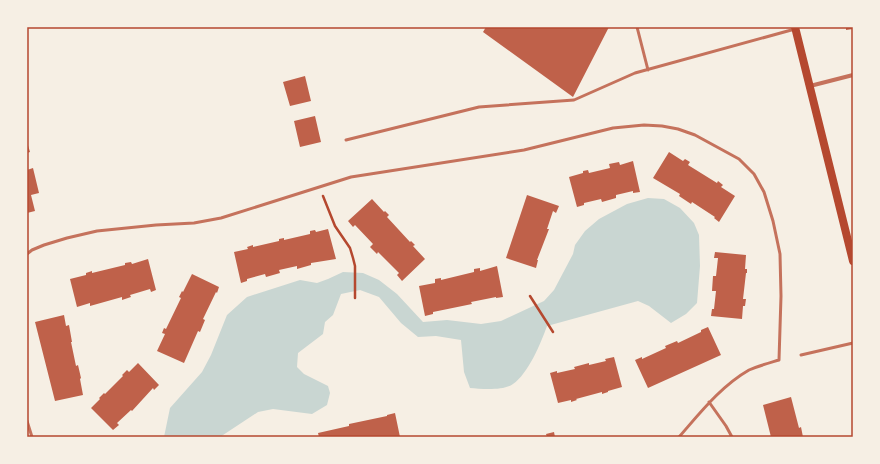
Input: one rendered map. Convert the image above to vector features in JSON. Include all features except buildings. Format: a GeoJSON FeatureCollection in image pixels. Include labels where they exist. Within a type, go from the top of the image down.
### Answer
{"type":"FeatureCollection","features":[{"type":"Feature","properties":{"kind":"main road"},"geometry":{"type":"LineString","coordinates":[[795,28],[853,261]]}},
{"type":"Feature","properties":{"kind":"street"},"geometry":{"type":"LineString","coordinates":[[810,86],[853,75]]}},
{"type":"Feature","properties":{"kind":"lane"},"geometry":{"type":"LineString","coordinates":[[637,27],[648,70]]}},
{"type":"Feature","properties":{"kind":"lane"},"geometry":{"type":"LineString","coordinates":[[346,140],[479,107],[574,100],[635,73],[795,28]]}},
{"type":"Feature","properties":{"kind":"lane"},"geometry":{"type":"LineString","coordinates":[[27,254],[44,245],[97,231],[194,223],[221,218],[358,176],[524,150],[612,128],[644,125],[678,128],[718,146],[739,159],[754,174],[764,192],[773,221],[780,254],[781,296],[779,360],[750,370],[736,379],[709,402],[679,437]]}},
{"type":"Feature","properties":{"kind":"lane"},"geometry":{"type":"LineString","coordinates":[[801,355],[853,343]]}},
{"type":"Feature","properties":{"kind":"lane"},"geometry":{"type":"LineString","coordinates":[[709,402],[732,437]]}},
{"type":"Feature","properties":{"kind":"lane"},"geometry":{"type":"LineString","coordinates":[[27,421],[32,437]]}},
{"type":"Feature","properties":{"kind":"path"},"geometry":{"type":"LineString","coordinates":[[320,187],[335,226],[350,248],[355,266],[355,298]]}},
{"type":"Feature","properties":{"kind":"path"},"geometry":{"type":"LineString","coordinates":[[530,296],[553,332]]}},
{"type":"Feature","properties":{"kind":"shaded area"},"geometry":{"type":"Polygon","coordinates":[[[648,198],[664,199],[680,208],[694,223],[699,235],[700,266],[697,303],[686,314],[671,323],[649,306],[638,301],[547,326],[538,349],[529,366],[513,384],[498,389],[470,388],[464,372],[461,340],[436,336],[418,337],[401,323],[379,297],[360,290],[341,294],[333,315],[325,322],[323,334],[298,353],[297,367],[304,374],[328,386],[330,393],[327,405],[312,414],[273,409],[258,412],[220,437],[164,437],[170,408],[202,372],[211,355],[227,315],[247,297],[300,280],[317,283],[343,272],[363,273],[379,280],[397,294],[423,322],[447,320],[481,324],[501,321],[544,301],[554,290],[573,254],[575,245],[585,231],[599,219],[627,204],[648,198]]]}}]}
